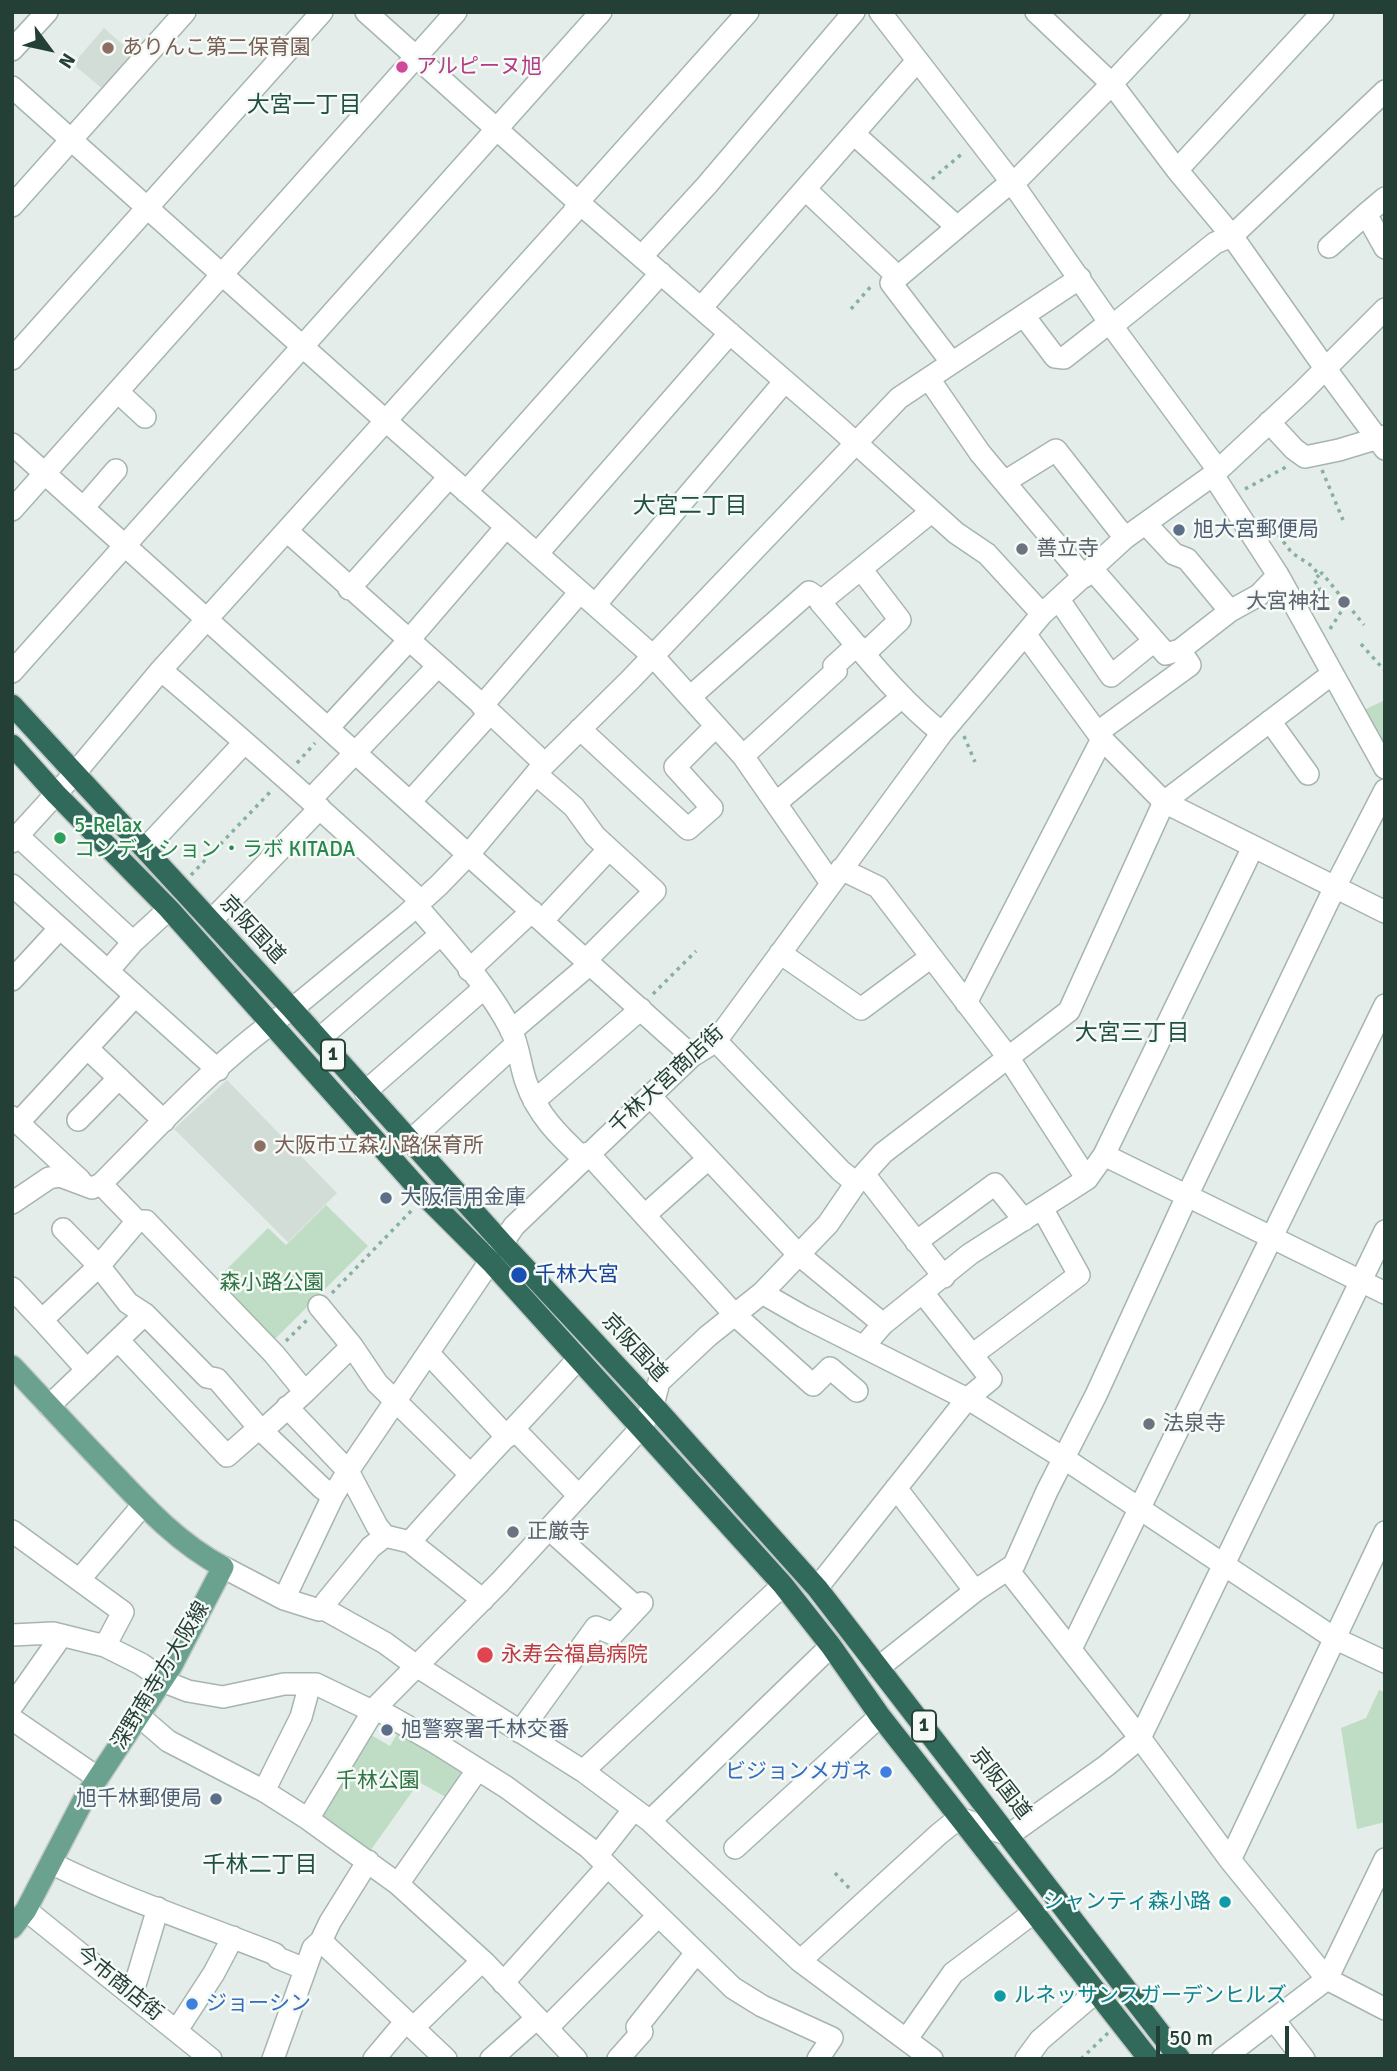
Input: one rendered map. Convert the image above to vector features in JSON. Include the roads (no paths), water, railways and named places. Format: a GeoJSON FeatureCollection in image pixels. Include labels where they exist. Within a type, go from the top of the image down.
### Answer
{"type":"FeatureCollection","features":[{"type":"Feature","properties":{"kind":"highway","name":"京阪国道"},"geometry":{"type":"LineString","coordinates":[[12,705],[292,1009],[817,1588],[1180,2059]]}},
{"type":"Feature","properties":{"kind":"highway","name":"1"},"geometry":{"type":"LineString","coordinates":[[12,745],[56,794],[169,909],[425,1196],[491,1262],[783,1585],[831,1646],[880,1716],[1149,2059]]}},
{"type":"Feature","properties":{"kind":"main road"},"geometry":{"type":"LineString","coordinates":[[15,1374],[49,1406],[142,1505],[188,1546],[215,1563]]}},
{"type":"Feature","properties":{"kind":"main road","name":"深野南寺方大阪線"},"geometry":{"type":"LineString","coordinates":[[12,1928],[26,1910],[98,1778],[164,1679],[215,1563]]}},
{"type":"Feature","properties":{"kind":"street"},"geometry":{"type":"LineString","coordinates":[[12,50],[47,12]]}},
{"type":"Feature","properties":{"kind":"street"},"geometry":{"type":"LineString","coordinates":[[12,206],[185,12]]}},
{"type":"Feature","properties":{"kind":"street"},"geometry":{"type":"LineString","coordinates":[[12,359],[322,12]]}},
{"type":"Feature","properties":{"kind":"street"},"geometry":{"type":"LineString","coordinates":[[366,12],[931,512],[987,554],[1042,614]]}},
{"type":"Feature","properties":{"kind":"street"},"geometry":{"type":"LineString","coordinates":[[12,510],[456,12]]}},
{"type":"Feature","properties":{"kind":"street"},"geometry":{"type":"LineString","coordinates":[[12,672],[601,12]]}},
{"type":"Feature","properties":{"kind":"street"},"geometry":{"type":"LineString","coordinates":[[133,942],[15,839],[75,773],[161,670],[573,213],[578,202],[748,12]]}},
{"type":"Feature","properties":{"kind":"street"},"geometry":{"type":"LineString","coordinates":[[642,256],[707,185],[854,12]]}},
{"type":"Feature","properties":{"kind":"street"},"geometry":{"type":"LineString","coordinates":[[880,12],[1012,183],[1216,472],[1278,575],[1385,768]]}},
{"type":"Feature","properties":{"kind":"street"},"geometry":{"type":"LineString","coordinates":[[1036,12],[1112,84],[1177,170],[1232,236],[1325,368],[1382,441],[1310,456],[1294,449],[1269,422]]}},
{"type":"Feature","properties":{"kind":"street"},"geometry":{"type":"LineString","coordinates":[[952,363],[891,283],[893,272],[957,227],[1012,183],[1112,84],[1179,12]]}},
{"type":"Feature","properties":{"kind":"street"},"geometry":{"type":"LineString","coordinates":[[1177,170],[1323,12]]}},
{"type":"Feature","properties":{"kind":"street"},"geometry":{"type":"LineString","coordinates":[[701,307],[916,61]]}},
{"type":"Feature","properties":{"kind":"street"},"geometry":{"type":"LineString","coordinates":[[12,87],[653,656],[743,756],[776,803],[836,876],[878,887],[1008,1057],[1087,1179]]}},
{"type":"Feature","properties":{"kind":"street"},"geometry":{"type":"LineString","coordinates":[[1024,316],[1055,357],[1064,358],[1216,243],[1232,236],[1383,97]]}},
{"type":"Feature","properties":{"kind":"street"},"geometry":{"type":"LineString","coordinates":[[854,134],[957,227]]}},
{"type":"Feature","properties":{"kind":"street"},"geometry":{"type":"LineString","coordinates":[[805,189],[893,272]]}},
{"type":"Feature","properties":{"kind":"street"},"geometry":{"type":"LineString","coordinates":[[1329,247],[1385,198]]}},
{"type":"Feature","properties":{"kind":"street"},"geometry":{"type":"LineString","coordinates":[[1366,214],[1385,248]]}},
{"type":"Feature","properties":{"kind":"street"},"geometry":{"type":"LineString","coordinates":[[466,492],[662,273]]}},
{"type":"Feature","properties":{"kind":"street"},"geometry":{"type":"LineString","coordinates":[[94,1185],[272,1022],[292,1009],[419,903],[469,855],[540,769],[653,656],[899,398],[1080,278]]}},
{"type":"Feature","properties":{"kind":"street","name":"千林大宮商店街"},"geometry":{"type":"LineString","coordinates":[[285,1599],[332,1496],[395,1401],[429,1354],[457,1322],[514,1226],[692,1056],[716,1041],[942,733],[1042,614],[1125,538],[1216,472],[1385,309]]}},
{"type":"Feature","properties":{"kind":"street"},"geometry":{"type":"LineString","coordinates":[[537,554],[730,333]]}},
{"type":"Feature","properties":{"kind":"street"},"geometry":{"type":"LineString","coordinates":[[929,379],[967,435],[1006,481],[1088,573],[1166,654],[1180,650],[1230,611],[1259,595],[1278,575]]}},
{"type":"Feature","properties":{"kind":"street"},"geometry":{"type":"LineString","coordinates":[[410,802],[486,709],[785,381]]}},
{"type":"Feature","properties":{"kind":"street"},"geometry":{"type":"LineString","coordinates":[[118,392],[145,417]]}},
{"type":"Feature","properties":{"kind":"street"},"geometry":{"type":"LineString","coordinates":[[12,444],[692,1056]]}},
{"type":"Feature","properties":{"kind":"street"},"geometry":{"type":"LineString","coordinates":[[1006,481],[1056,450],[1125,538]]}},
{"type":"Feature","properties":{"kind":"street"},"geometry":{"type":"LineString","coordinates":[[84,507],[116,470]]}},
{"type":"Feature","properties":{"kind":"street"},"geometry":{"type":"LineString","coordinates":[[349,589],[449,477]]}},
{"type":"Feature","properties":{"kind":"street"},"geometry":{"type":"LineString","coordinates":[[822,601],[931,512]]}},
{"type":"Feature","properties":{"kind":"street"},"geometry":{"type":"LineString","coordinates":[[1146,524],[1174,554],[1187,559],[1230,611]]}},
{"type":"Feature","properties":{"kind":"street"},"geometry":{"type":"LineString","coordinates":[[328,728],[410,640],[506,527]]}},
{"type":"Feature","properties":{"kind":"street"},"geometry":{"type":"LineString","coordinates":[[287,531],[486,709],[575,807],[595,836],[655,891],[514,1038],[410,1141]]}},
{"type":"Feature","properties":{"kind":"street"},"geometry":{"type":"LineString","coordinates":[[743,756],[836,671],[834,666],[900,620],[861,569]]}},
{"type":"Feature","properties":{"kind":"street"},"geometry":{"type":"LineString","coordinates":[[690,697],[809,592],[822,601],[820,602],[902,697],[942,733]]}},
{"type":"Feature","properties":{"kind":"street"},"geometry":{"type":"LineString","coordinates":[[1059,600],[1111,676],[1154,641]]}},
{"type":"Feature","properties":{"kind":"street"},"geometry":{"type":"LineString","coordinates":[[1025,634],[1100,735],[1164,802],[1385,912]]}},
{"type":"Feature","properties":{"kind":"street"},"geometry":{"type":"LineString","coordinates":[[966,1003],[1100,735],[1190,664],[1180,650]]}},
{"type":"Feature","properties":{"kind":"street"},"geometry":{"type":"LineString","coordinates":[[211,921],[316,804],[355,752],[438,666]]}},
{"type":"Feature","properties":{"kind":"street"},"geometry":{"type":"LineString","coordinates":[[161,670],[316,804],[419,903],[440,935],[483,989],[514,1038],[525,1081],[550,1127],[586,1156],[645,1215],[735,1315],[813,1385],[830,1368],[857,1391]]}},
{"type":"Feature","properties":{"kind":"street"},"geometry":{"type":"LineString","coordinates":[[308,1819],[374,1710],[415,1665],[482,1600],[641,1428],[653,1405],[659,1382],[708,1336],[762,1293],[828,1224],[860,1179],[883,1153],[1069,1011],[1164,802],[1332,674]]}},
{"type":"Feature","properties":{"kind":"street"},"geometry":{"type":"LineString","coordinates":[[776,803],[902,697]]}},
{"type":"Feature","properties":{"kind":"street"},"geometry":{"type":"LineString","coordinates":[[1270,721],[1308,774]]}},
{"type":"Feature","properties":{"kind":"street"},"geometry":{"type":"LineString","coordinates":[[580,729],[688,829],[712,808],[675,767],[716,726]]}},
{"type":"Feature","properties":{"kind":"street"},"geometry":{"type":"LineString","coordinates":[[145,849],[244,743]]}},
{"type":"Feature","properties":{"kind":"street"},"geometry":{"type":"LineString","coordinates":[[878,1668],[975,1591],[1014,1564],[1335,887],[1385,790]]}},
{"type":"Feature","properties":{"kind":"street"},"geometry":{"type":"LineString","coordinates":[[864,1346],[883,1324],[970,1254],[1087,1179],[1104,1155],[1253,847]]}},
{"type":"Feature","properties":{"kind":"street"},"geometry":{"type":"LineString","coordinates":[[469,970],[537,916],[609,849]]}},
{"type":"Feature","properties":{"kind":"street"},"geometry":{"type":"LineString","coordinates":[[12,885],[218,1070]]}},
{"type":"Feature","properties":{"kind":"street"},"geometry":{"type":"LineString","coordinates":[[108,971],[133,942],[169,909]]}},
{"type":"Feature","properties":{"kind":"street"},"geometry":{"type":"LineString","coordinates":[[12,981],[60,928]]}},
{"type":"Feature","properties":{"kind":"street"},"geometry":{"type":"LineString","coordinates":[[319,1039],[440,935]]}},
{"type":"Feature","properties":{"kind":"street"},"geometry":{"type":"LineString","coordinates":[[780,953],[861,1009],[931,957]]}},
{"type":"Feature","properties":{"kind":"street"},"geometry":{"type":"LineString","coordinates":[[365,1092],[483,989]]}},
{"type":"Feature","properties":{"kind":"street"},"geometry":{"type":"LineString","coordinates":[[135,996],[15,1120],[137,1221],[146,1222],[274,1354],[305,1392]]}},
{"type":"Feature","properties":{"kind":"street"},"geometry":{"type":"LineString","coordinates":[[1072,1648],[1385,1004]]}},
{"type":"Feature","properties":{"kind":"street"},"geometry":{"type":"LineString","coordinates":[[534,1101],[640,1008]]}},
{"type":"Feature","properties":{"kind":"street"},"geometry":{"type":"LineString","coordinates":[[716,1041],[841,1171],[860,1179],[944,1277]]}},
{"type":"Feature","properties":{"kind":"street"},"geometry":{"type":"LineString","coordinates":[[87,1048],[164,1121]]}},
{"type":"Feature","properties":{"kind":"street"},"geometry":{"type":"LineString","coordinates":[[78,1120],[119,1078]]}},
{"type":"Feature","properties":{"kind":"street"},"geometry":{"type":"LineString","coordinates":[[650,1096],[798,1254],[883,1324]]}},
{"type":"Feature","properties":{"kind":"street"},"geometry":{"type":"LineString","coordinates":[[1104,1155],[1385,1293]]}},
{"type":"Feature","properties":{"kind":"street"},"geometry":{"type":"LineString","coordinates":[[645,1215],[708,1159]]}},
{"type":"Feature","properties":{"kind":"street"},"geometry":{"type":"LineString","coordinates":[[12,1203],[49,1178],[60,1176],[94,1185]]}},
{"type":"Feature","properties":{"kind":"street"},"geometry":{"type":"LineString","coordinates":[[916,1242],[995,1184],[1024,1220]]}},
{"type":"Feature","properties":{"kind":"street"},"geometry":{"type":"LineString","coordinates":[[972,1355],[1079,1275],[1042,1208]]}},
{"type":"Feature","properties":{"kind":"street"},"geometry":{"type":"LineString","coordinates":[[42,1320],[99,1266],[137,1221]]}},
{"type":"Feature","properties":{"kind":"street"},"geometry":{"type":"LineString","coordinates":[[63,1229],[99,1266],[128,1303],[145,1314],[207,1377],[216,1379],[261,1429],[332,1496]]}},
{"type":"Feature","properties":{"kind":"street"},"geometry":{"type":"LineString","coordinates":[[800,1961],[959,1818],[1009,1835],[1106,1766],[1140,1738],[1385,1231]]}},
{"type":"Feature","properties":{"kind":"street"},"geometry":{"type":"LineString","coordinates":[[12,1289],[87,1370]]}},
{"type":"Feature","properties":{"kind":"street"},"geometry":{"type":"LineString","coordinates":[[762,1293],[967,1399],[1065,1459],[1334,1638],[1385,1662]]}},
{"type":"Feature","properties":{"kind":"street"},"geometry":{"type":"LineString","coordinates":[[817,1588],[967,1399],[991,1380],[923,1293]]}},
{"type":"Feature","properties":{"kind":"street"},"geometry":{"type":"LineString","coordinates":[[319,1306],[352,1346],[377,1383],[470,1474]]}},
{"type":"Feature","properties":{"kind":"street"},"geometry":{"type":"LineString","coordinates":[[49,1406],[145,1314]]}},
{"type":"Feature","properties":{"kind":"street"},"geometry":{"type":"LineString","coordinates":[[118,1340],[226,1456],[288,1407],[352,1346]]}},
{"type":"Feature","properties":{"kind":"street"},"geometry":{"type":"LineString","coordinates":[[429,1354],[579,1496]]}},
{"type":"Feature","properties":{"kind":"street"},"geometry":{"type":"LineString","coordinates":[[410,1542],[577,1360]]}},
{"type":"Feature","properties":{"kind":"street"},"geometry":{"type":"LineString","coordinates":[[288,1407],[348,1471],[385,1536],[410,1542],[482,1600]]}},
{"type":"Feature","properties":{"kind":"street"},"geometry":{"type":"LineString","coordinates":[[896,1488],[975,1591]]}},
{"type":"Feature","properties":{"kind":"street"},"geometry":{"type":"LineString","coordinates":[[79,1580],[142,1505]]}},
{"type":"Feature","properties":{"kind":"street"},"geometry":{"type":"LineString","coordinates":[[520,1732],[596,1626],[613,1634],[640,1606],[549,1529]]}},
{"type":"Feature","properties":{"kind":"street"},"geometry":{"type":"LineString","coordinates":[[12,1531],[123,1612],[105,1646]]}},
{"type":"Feature","properties":{"kind":"street"},"geometry":{"type":"LineString","coordinates":[[1230,1860],[1385,1532]]}},
{"type":"Feature","properties":{"kind":"street"},"geometry":{"type":"LineString","coordinates":[[322,1610],[371,1547],[385,1536]]}},
{"type":"Feature","properties":{"kind":"street"},"geometry":{"type":"LineString","coordinates":[[215,1563],[285,1599],[322,1610],[384,1643],[583,1771],[642,1815],[800,1961],[932,2059]]}},
{"type":"Feature","properties":{"kind":"street"},"geometry":{"type":"LineString","coordinates":[[1008,1570],[1072,1648],[1230,1860],[1326,1979],[1385,2009]]}},
{"type":"Feature","properties":{"kind":"street"},"geometry":{"type":"LineString","coordinates":[[583,1771],[783,1585]]}},
{"type":"Feature","properties":{"kind":"street"},"geometry":{"type":"LineString","coordinates":[[12,1635],[53,1633],[105,1646],[188,1690],[223,1697],[284,1684],[316,1684],[374,1710],[478,1769],[578,1839],[742,1994],[832,2038],[818,2059]]}},
{"type":"Feature","properties":{"kind":"street"},"geometry":{"type":"LineString","coordinates":[[12,1706],[62,1635]]}},
{"type":"Feature","properties":{"kind":"street"},"geometry":{"type":"LineString","coordinates":[[503,1983],[642,1815],[831,1646]]}},
{"type":"Feature","properties":{"kind":"street"},"geometry":{"type":"LineString","coordinates":[[264,1791],[301,1717],[310,1684]]}},
{"type":"Feature","properties":{"kind":"street"},"geometry":{"type":"LineString","coordinates":[[139,1716],[168,1741],[264,1791],[308,1819],[398,1884],[482,1961],[576,2059]]}},
{"type":"Feature","properties":{"kind":"street"},"geometry":{"type":"LineString","coordinates":[[735,1848],[880,1716]]}},
{"type":"Feature","properties":{"kind":"street"},"geometry":{"type":"LineString","coordinates":[[12,1719],[98,1778]]}},
{"type":"Feature","properties":{"kind":"street"},"geometry":{"type":"LineString","coordinates":[[398,1884],[478,1769]]}},
{"type":"Feature","properties":{"kind":"street"},"geometry":{"type":"LineString","coordinates":[[1222,2059],[1326,1979],[1385,1859]]}},
{"type":"Feature","properties":{"kind":"street"},"geometry":{"type":"LineString","coordinates":[[273,2059],[313,1948],[321,1941],[368,1861]]}},
{"type":"Feature","properties":{"kind":"street"},"geometry":{"type":"LineString","coordinates":[[51,1863],[96,1886],[233,1937],[305,1969]]}},
{"type":"Feature","properties":{"kind":"street"},"geometry":{"type":"LineString","coordinates":[[132,1995],[158,1908]]}},
{"type":"Feature","properties":{"kind":"street","name":"今市商店街"},"geometry":{"type":"LineString","coordinates":[[26,1910],[211,2059]]}},
{"type":"Feature","properties":{"kind":"street"},"geometry":{"type":"LineString","coordinates":[[906,2040],[953,1973],[1033,1913]]}},
{"type":"Feature","properties":{"kind":"street"},"geometry":{"type":"LineString","coordinates":[[491,2059],[542,2023],[658,1916]]}},
{"type":"Feature","properties":{"kind":"street"},"geometry":{"type":"LineString","coordinates":[[177,2030],[214,1973],[233,1937]]}},
{"type":"Feature","properties":{"kind":"street"},"geometry":{"type":"LineString","coordinates":[[321,1941],[446,2059]]}},
{"type":"Feature","properties":{"kind":"street"},"geometry":{"type":"LineString","coordinates":[[618,2059],[642,2032],[636,2027],[696,1953]]}},
{"type":"Feature","properties":{"kind":"street"},"geometry":{"type":"LineString","coordinates":[[374,2059],[482,1961]]}},
{"type":"Feature","properties":{"kind":"street"},"geometry":{"type":"LineString","coordinates":[[1026,2059],[1040,2040],[1096,1992]]}},
{"type":"Feature","properties":{"kind":"street"},"geometry":{"type":"LineString","coordinates":[[1274,2020],[1304,2059]]}},
{"type":"Feature","properties":{"kind":"place","name":"ありんこ第二保育園"},"geometry":{"type":"Point","coordinates":[108,48]}},
{"type":"Feature","properties":{"kind":"place","name":"アルピーヌ旭"},"geometry":{"type":"Point","coordinates":[402,67]}},
{"type":"Feature","properties":{"kind":"place","name":"旭大宮郵便局"},"geometry":{"type":"Point","coordinates":[1179,530]}},
{"type":"Feature","properties":{"kind":"place","name":"善立寺"},"geometry":{"type":"Point","coordinates":[1022,549]}},
{"type":"Feature","properties":{"kind":"place","name":"大宮神社"},"geometry":{"type":"Point","coordinates":[1344,602]}},
{"type":"Feature","properties":{"kind":"place","name":"5-Relax コンディション・ラボ KITADA"},"geometry":{"type":"Point","coordinates":[60,838]}},
{"type":"Feature","properties":{"kind":"place","name":"大阪市立森小路保育所"},"geometry":{"type":"Point","coordinates":[260,1146]}},
{"type":"Feature","properties":{"kind":"place","name":"大阪信用金庫"},"geometry":{"type":"Point","coordinates":[386,1198]}},
{"type":"Feature","properties":{"kind":"place","name":"千林大宮"},"geometry":{"type":"Point","coordinates":[519,1275]}},
{"type":"Feature","properties":{"kind":"place","name":"法泉寺"},"geometry":{"type":"Point","coordinates":[1149,1424]}},
{"type":"Feature","properties":{"kind":"place","name":"正厳寺"},"geometry":{"type":"Point","coordinates":[513,1532]}},
{"type":"Feature","properties":{"kind":"place","name":"永寿会福島病院"},"geometry":{"type":"Point","coordinates":[485,1655]}},
{"type":"Feature","properties":{"kind":"place","name":"旭警察署千林交番"},"geometry":{"type":"Point","coordinates":[387,1730]}},
{"type":"Feature","properties":{"kind":"place","name":"ビジョンメガネ"},"geometry":{"type":"Point","coordinates":[886,1772]}},
{"type":"Feature","properties":{"kind":"place","name":"旭千林郵便局"},"geometry":{"type":"Point","coordinates":[216,1799]}},
{"type":"Feature","properties":{"kind":"place","name":"シャンティ森小路"},"geometry":{"type":"Point","coordinates":[1225,1902]}},
{"type":"Feature","properties":{"kind":"place","name":"ルネッサンスガーデンヒルズ"},"geometry":{"type":"Point","coordinates":[1000,1996]}},
{"type":"Feature","properties":{"kind":"place","name":"ジョーシン"},"geometry":{"type":"Point","coordinates":[192,2004]}},
{"type":"Feature","properties":{"kind":"district","name":"大宮一丁目"},"geometry":{"type":"Point","coordinates":[304,106]}},
{"type":"Feature","properties":{"kind":"district","name":"大宮二丁目"},"geometry":{"type":"Point","coordinates":[690,507]}},
{"type":"Feature","properties":{"kind":"district","name":"大宮三丁目"},"geometry":{"type":"Point","coordinates":[1132,1034]}},
{"type":"Feature","properties":{"kind":"district","name":"千林二丁目"},"geometry":{"type":"Point","coordinates":[260,1866]}},
{"type":"Feature","properties":{"kind":"park label","name":"森小路公園"},"geometry":{"type":"Point","coordinates":[272,1283]}},
{"type":"Feature","properties":{"kind":"park label","name":"千林公園"},"geometry":{"type":"Point","coordinates":[378,1781]}}]}
